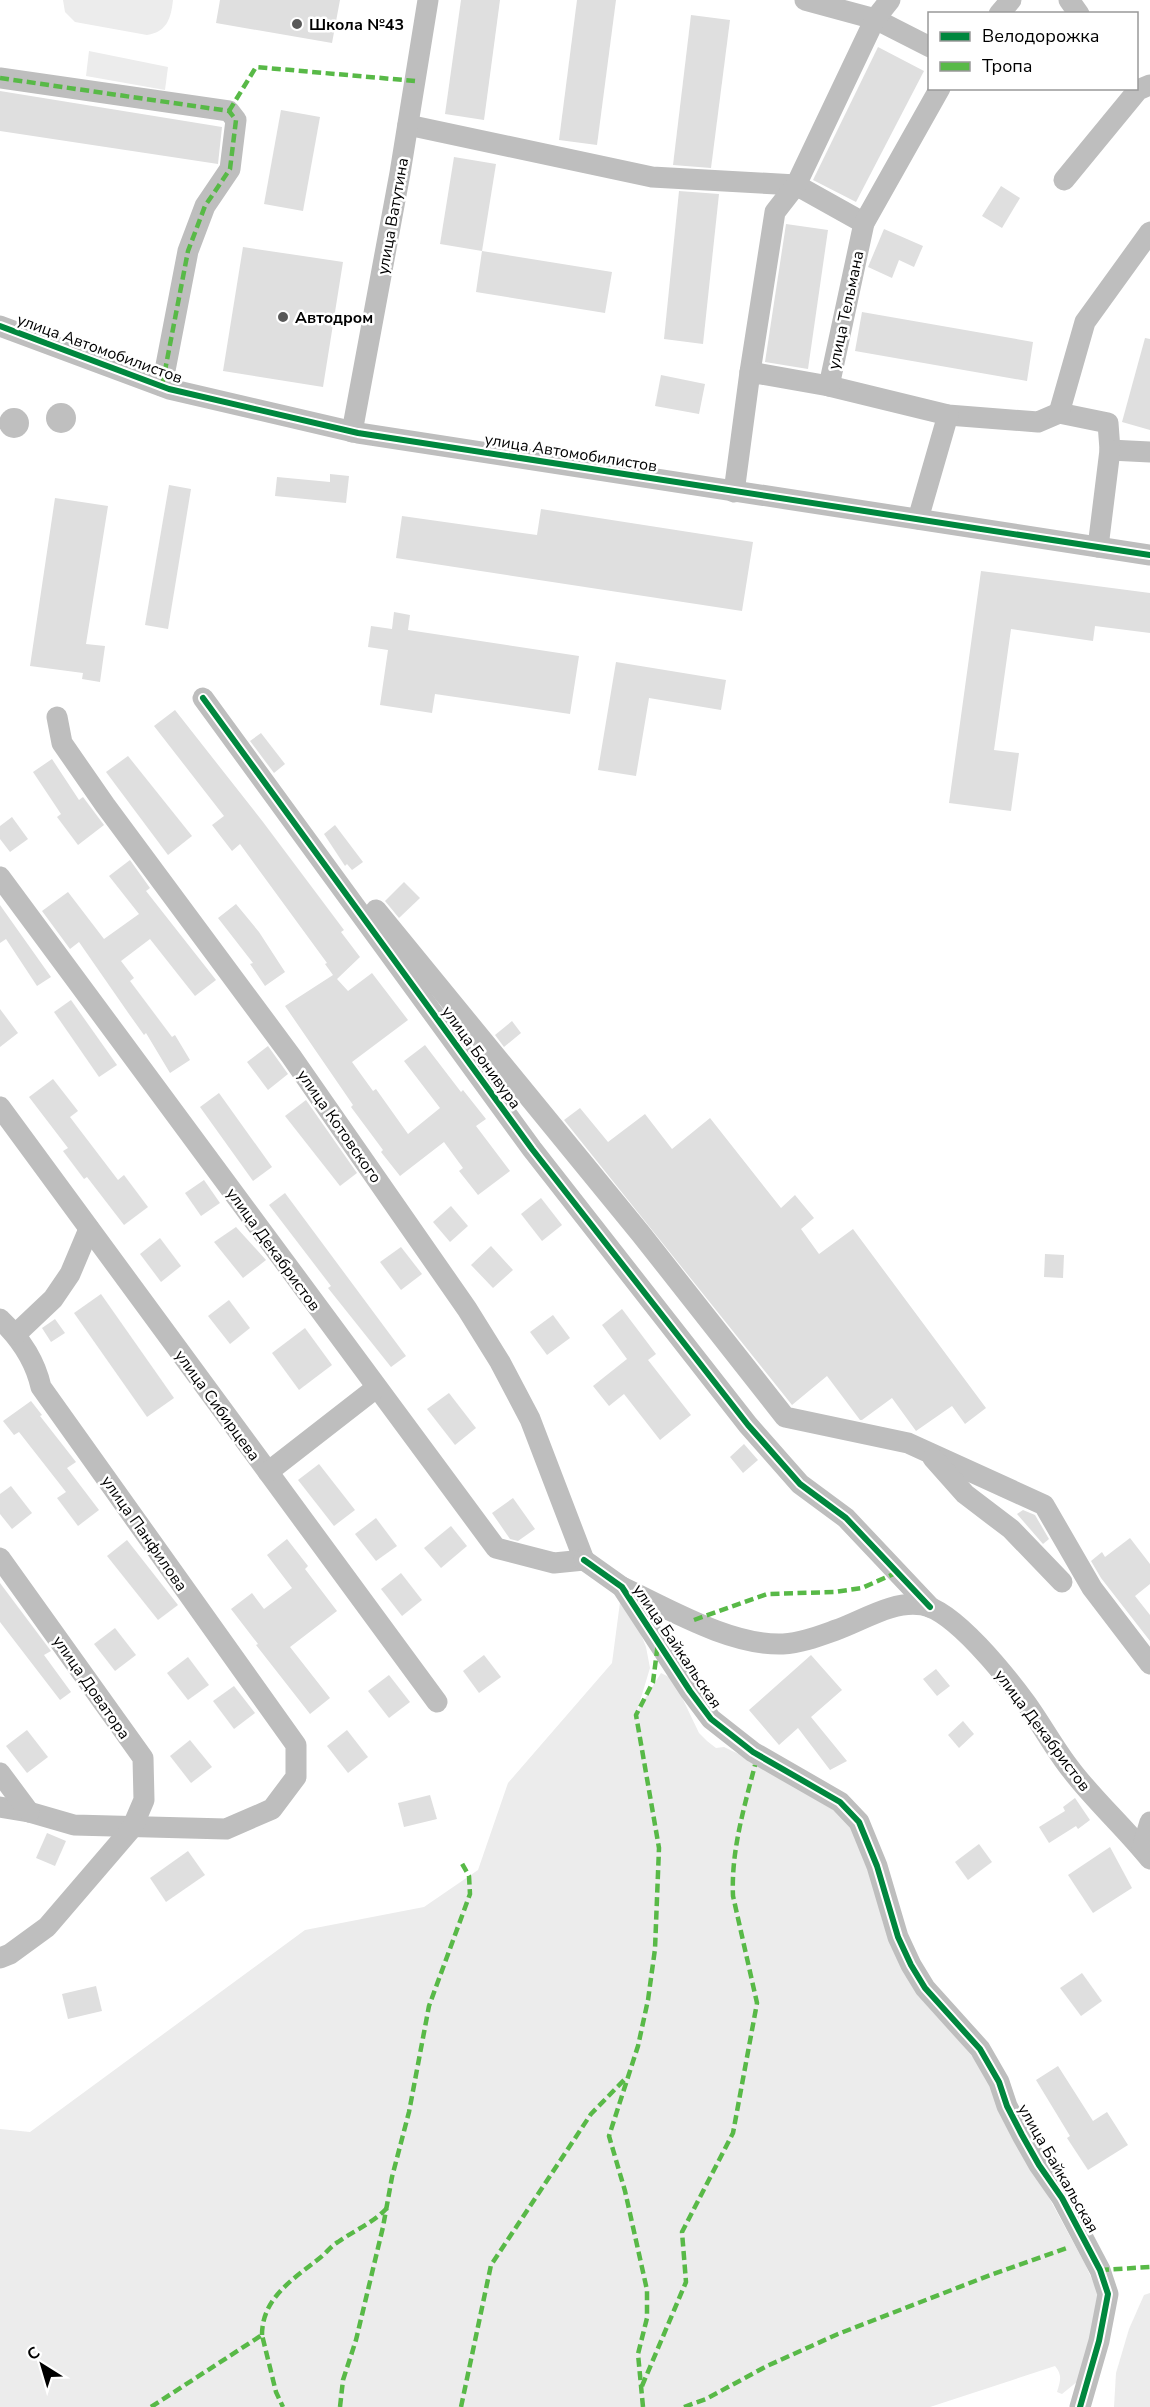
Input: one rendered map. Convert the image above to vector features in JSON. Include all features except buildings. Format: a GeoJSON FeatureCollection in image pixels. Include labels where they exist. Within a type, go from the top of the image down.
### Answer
{"type":"FeatureCollection","features":[{"type":"Feature","properties":{"kind":"street","name":"улица Ватутина"},"geometry":{"type":"LineString","coordinates":[[352,432],[408,125],[428,0]]}},
{"type":"Feature","properties":{"kind":"street"},"geometry":{"type":"LineString","coordinates":[[805,0],[874,19],[928,46]]}},
{"type":"Feature","properties":{"kind":"street"},"geometry":{"type":"LineString","coordinates":[[734,492],[775,212],[796,185],[874,19],[890,0]]}},
{"type":"Feature","properties":{"kind":"street"},"geometry":{"type":"LineString","coordinates":[[1001,12],[1011,0]]}},
{"type":"Feature","properties":{"kind":"street","name":"улица Автомобилистов"},"geometry":{"type":"LineString","coordinates":[[0,78],[229,111],[236,120],[230,169],[205,206],[188,251],[162,386]]}},
{"type":"Feature","properties":{"kind":"street","name":"улица Тельмана"},"geometry":{"type":"LineString","coordinates":[[750,372],[829,386],[864,223],[939,90]]}},
{"type":"Feature","properties":{"kind":"street"},"geometry":{"type":"LineString","coordinates":[[1064,180],[1144,91]]}},
{"type":"Feature","properties":{"kind":"street"},"geometry":{"type":"LineString","coordinates":[[408,125],[652,177],[796,185],[864,223]]}},
{"type":"Feature","properties":{"kind":"street"},"geometry":{"type":"LineString","coordinates":[[1059,413],[1085,322],[1150,232]]}},
{"type":"Feature","properties":{"kind":"street","name":"улица Автомобилистов"},"geometry":{"type":"LineString","coordinates":[[0,326],[162,386],[352,432],[1150,555]]}},
{"type":"Feature","properties":{"kind":"street"},"geometry":{"type":"LineString","coordinates":[[829,386],[948,415],[1038,422],[1059,413],[1108,423],[1110,450],[1098,548]]}},
{"type":"Feature","properties":{"kind":"street"},"geometry":{"type":"LineString","coordinates":[[918,519],[948,415]]}},
{"type":"Feature","properties":{"kind":"street"},"geometry":{"type":"LineString","coordinates":[[1110,450],[1150,452]]}},
{"type":"Feature","properties":{"kind":"street","name":"улица Бонивура"},"geometry":{"type":"LineString","coordinates":[[203,698],[532,1149],[748,1425]]}},
{"type":"Feature","properties":{"kind":"street","name":"улица Котовского"},"geometry":{"type":"LineString","coordinates":[[57,717],[62,743],[291,1056],[500,1362],[530,1419],[584,1560]]}},
{"type":"Feature","properties":{"kind":"street","name":"улица Декабристов"},"geometry":{"type":"LineString","coordinates":[[0,877],[496,1548],[554,1563],[584,1560]]}},
{"type":"Feature","properties":{"kind":"street"},"geometry":{"type":"LineString","coordinates":[[343,888],[370,904],[641,1234],[784,1417],[908,1443],[1044,1505],[1092,1588],[1150,1664]]}},
{"type":"Feature","properties":{"kind":"street","name":"улица Сибирцева"},"geometry":{"type":"LineString","coordinates":[[0,1107],[437,1702]]}},
{"type":"Feature","properties":{"kind":"street"},"geometry":{"type":"LineString","coordinates":[[16,1334],[59,1291],[70,1274],[89,1229]]}},
{"type":"Feature","properties":{"kind":"street","name":"улица Панфилова"},"geometry":{"type":"LineString","coordinates":[[0,1319],[16,1334],[37,1369],[41,1387],[296,1745],[296,1777],[272,1809],[226,1829],[132,1828]]}},
{"type":"Feature","properties":{"kind":"street"},"geometry":{"type":"LineString","coordinates":[[268,1472],[376,1388]]}},
{"type":"Feature","properties":{"kind":"street","name":"улица Декабристов"},"geometry":{"type":"LineString","coordinates":[[748,1425],[800,1484],[846,1518],[930,1606],[952,1621],[984,1652],[1026,1703],[1070,1769],[1103,1810],[1146,1854]]}},
{"type":"Feature","properties":{"kind":"street"},"geometry":{"type":"LineString","coordinates":[[912,1436],[964,1494],[1011,1529],[1062,1582]]}},
{"type":"Feature","properties":{"kind":"street","name":"улица Доватора"},"geometry":{"type":"LineString","coordinates":[[0,1558],[143,1758],[144,1800],[132,1828],[46,1927],[10,1954],[0,1958]]}},
{"type":"Feature","properties":{"kind":"street","name":"улица Байкальская"},"geometry":{"type":"LineString","coordinates":[[584,1560],[622,1587],[711,1719],[743,1746],[829,1795],[855,1816],[865,1834],[877,1866],[898,1937],[910,1965],[925,1988],[980,2049],[999,2082],[1007,2106],[1022,2135],[1039,2166],[1062,2198],[1100,2270],[1108,2294],[1099,2341],[1080,2407]]}},
{"type":"Feature","properties":{"kind":"street"},"geometry":{"type":"LineString","coordinates":[[622,1587],[731,1637],[768,1643],[790,1643],[822,1635],[894,1607],[908,1604],[930,1606]]}},
{"type":"Feature","properties":{"kind":"street"},"geometry":{"type":"LineString","coordinates":[[0,1773],[29,1812]]}},
{"type":"Feature","properties":{"kind":"street"},"geometry":{"type":"LineString","coordinates":[[0,1808],[29,1812],[74,1825],[132,1828]]}},
{"type":"Feature","properties":{"kind":"street"},"geometry":{"type":"LineString","coordinates":[[1146,1854],[1150,1822]]}},
{"type":"Feature","properties":{"kind":"shaded area"},"geometry":{"type":"Polygon","coordinates":[[[63,0],[173,0],[167,23],[159,31],[147,35],[75,22],[65,12],[63,0]]]}},
{"type":"Feature","properties":{"kind":"shaded area"},"geometry":{"type":"Polygon","coordinates":[[[89,51],[168,67],[165,90],[86,76],[89,51]]]}},
{"type":"Feature","properties":{"kind":"shaded area"},"geometry":{"type":"Polygon","coordinates":[[[61,403],[72,407],[76,418],[72,429],[61,433],[50,429],[46,418],[50,407],[61,403]]]}},
{"type":"Feature","properties":{"kind":"shaded area"},"geometry":{"type":"Polygon","coordinates":[[[14,408],[25,412],[29,423],[25,434],[14,438],[3,434],[-1,423],[3,412],[14,408]]]}},
{"type":"Feature","properties":{"kind":"shaded area"},"geometry":{"type":"Polygon","coordinates":[[[622,1587],[646,1647],[650,1668],[637,1711],[661,1673],[669,1677],[677,1687],[699,1733],[707,1741],[716,1748],[724,1747],[745,1757],[845,1817],[866,1856],[883,1923],[891,1943],[935,2013],[983,2069],[1098,2293],[1102,2316],[1078,2381],[1062,2394],[1057,2392],[1060,2376],[1055,2366],[930,2407],[0,2407],[0,2129],[30,2132],[305,1930],[424,1907],[478,1870],[508,1783],[612,1663],[622,1587]]]}},
{"type":"Feature","properties":{"kind":"shaded area"},"geometry":{"type":"Polygon","coordinates":[[[1150,2293],[1150,2407],[1114,2407],[1116,2373],[1129,2329],[1144,2295],[1150,2293]]]}},
{"type":"Feature","properties":{"kind":"marked path"},"geometry":{"type":"LineString","coordinates":[[229,111],[256,67],[415,81]]}},
{"type":"Feature","properties":{"kind":"marked path"},"geometry":{"type":"LineString","coordinates":[[0,78],[229,111],[236,120],[230,169],[205,206],[188,251],[162,386]]}},
{"type":"Feature","properties":{"kind":"marked path"},"geometry":{"type":"LineString","coordinates":[[694,1620],[767,1594],[834,1592],[862,1588],[898,1572]]}},
{"type":"Feature","properties":{"kind":"marked path"},"geometry":{"type":"LineString","coordinates":[[643,2407],[638,2354],[647,2318],[647,2290],[625,2191],[609,2136],[638,2046],[648,2000],[655,1949],[659,1848],[636,1715],[653,1682],[658,1643]]}},
{"type":"Feature","properties":{"kind":"marked path"},"geometry":{"type":"LineString","coordinates":[[642,2386],[686,2282],[682,2232],[733,2133],[757,2003],[733,1896],[736,1846],[755,1765]]}},
{"type":"Feature","properties":{"kind":"marked path"},"geometry":{"type":"LineString","coordinates":[[340,2407],[343,2380],[356,2340],[383,2227],[392,2177],[409,2112],[429,2006],[470,1894],[469,1876],[460,1860]]}},
{"type":"Feature","properties":{"kind":"marked path"},"geometry":{"type":"LineString","coordinates":[[461,2407],[491,2265],[591,2114],[625,2079]]}},
{"type":"Feature","properties":{"kind":"marked path"},"geometry":{"type":"LineString","coordinates":[[262,2335],[263,2322],[268,2310],[282,2290],[333,2245],[370,2222],[387,2208]]}},
{"type":"Feature","properties":{"kind":"marked path"},"geometry":{"type":"LineString","coordinates":[[684,2407],[706,2399],[767,2366],[838,2334],[1070,2247]]}},
{"type":"Feature","properties":{"kind":"marked path"},"geometry":{"type":"LineString","coordinates":[[1100,2270],[1150,2267]]}},
{"type":"Feature","properties":{"kind":"marked path"},"geometry":{"type":"LineString","coordinates":[[151,2407],[262,2335],[276,2392],[283,2407]]}},
{"type":"Feature","properties":{"kind":"cycle path"},"geometry":{"type":"LineString","coordinates":[[0,326],[169,389],[358,433],[1150,555]]}},
{"type":"Feature","properties":{"kind":"cycle path"},"geometry":{"type":"LineString","coordinates":[[203,698],[532,1149],[748,1425],[800,1484],[846,1518],[930,1607]]}},
{"type":"Feature","properties":{"kind":"cycle path"},"geometry":{"type":"LineString","coordinates":[[584,1560],[622,1587],[711,1719],[753,1752],[840,1802],[859,1822],[877,1866],[898,1937],[911,1965],[925,1988],[980,2049],[999,2082],[1007,2106],[1022,2135],[1062,2198],[1100,2270],[1108,2294],[1099,2341],[1080,2407]]}},
{"type":"Feature","properties":{"kind":"place","name":"Школа №43"},"geometry":{"type":"Point","coordinates":[297,24]}},
{"type":"Feature","properties":{"kind":"place","name":"Автодром"},"geometry":{"type":"Point","coordinates":[283,317]}}]}
